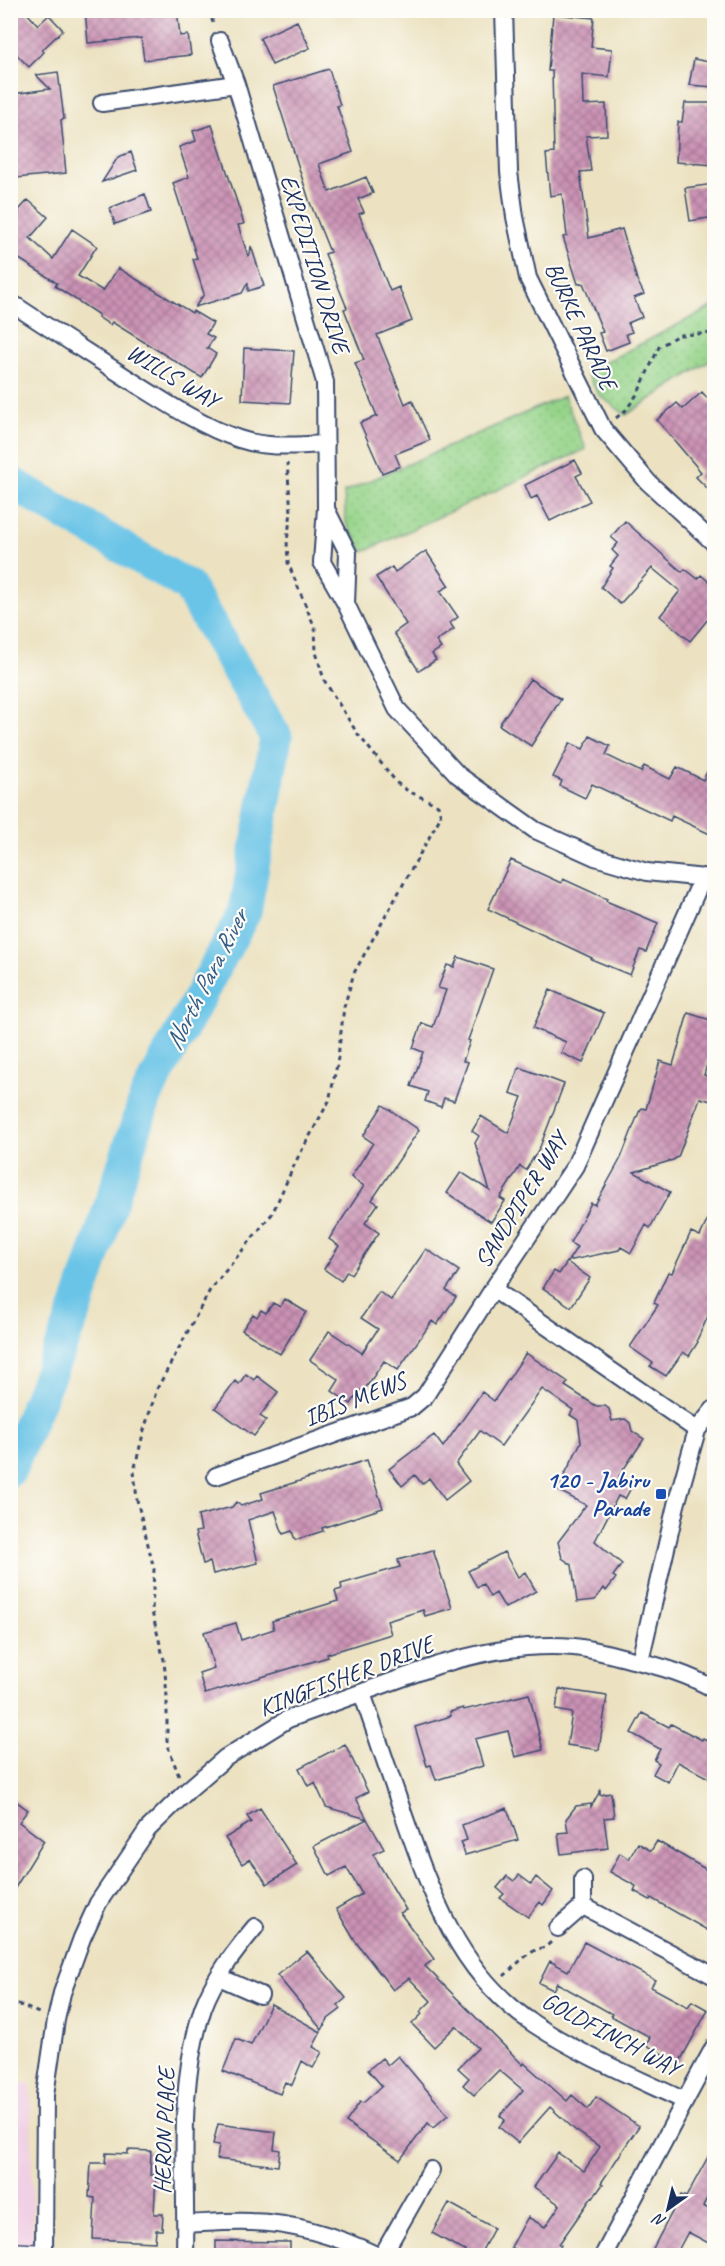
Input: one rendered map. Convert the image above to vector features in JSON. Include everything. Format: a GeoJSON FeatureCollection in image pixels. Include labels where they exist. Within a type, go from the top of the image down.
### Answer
{"type":"FeatureCollection","features":[{"type":"Feature","properties":{"kind":"street","name":"BURKE PARADE"},"geometry":{"type":"LineString","coordinates":[[504,10],[509,172],[515,217],[528,278],[603,429],[648,482],[714,543]]}},
{"type":"Feature","properties":{"kind":"street","name":"EXPEDITION DRIVE"},"geometry":{"type":"LineString","coordinates":[[220,41],[236,84],[325,382],[326,508],[322,562],[346,604],[397,709],[458,775],[535,830],[595,857],[647,872],[709,878]]}},
{"type":"Feature","properties":{"kind":"street"},"geometry":{"type":"LineString","coordinates":[[102,103],[236,84]]}},
{"type":"Feature","properties":{"kind":"street","name":"WILLS WAY"},"geometry":{"type":"LineString","coordinates":[[10,302],[173,407],[240,439],[262,445],[326,444]]}},
{"type":"Feature","properties":{"kind":"street","name":"EXPEDITION DRIVE"},"geometry":{"type":"LineString","coordinates":[[326,508],[348,553],[346,604]]}},
{"type":"Feature","properties":{"kind":"street","name":"SANDPIPER WAY"},"geometry":{"type":"LineString","coordinates":[[697,1430],[493,1289],[575,1166],[709,878]]}},
{"type":"Feature","properties":{"kind":"street","name":"IBIS MEWS"},"geometry":{"type":"LineString","coordinates":[[216,1476],[412,1407],[425,1396],[493,1289]]}},
{"type":"Feature","properties":{"kind":"street"},"geometry":{"type":"LineString","coordinates":[[640,1661],[676,1505],[697,1430],[714,1409]]}},
{"type":"Feature","properties":{"kind":"street","name":"KINGFISHER DRIVE"},"geometry":{"type":"LineString","coordinates":[[44,2252],[45,2095],[62,1993],[82,1938],[98,1903],[148,1829],[225,1758],[288,1719],[457,1659],[531,1647],[575,1647],[640,1661],[675,1670],[714,1689]]}},
{"type":"Feature","properties":{"kind":"street","name":"GOLDFINCH WAY"},"geometry":{"type":"LineString","coordinates":[[362,1694],[424,1875],[443,1920],[474,1965],[510,2005],[534,2024],[589,2055],[685,2101],[603,2256]]}},
{"type":"Feature","properties":{"kind":"street"},"geometry":{"type":"LineString","coordinates":[[558,1928],[583,1906],[583,1880]]}},
{"type":"Feature","properties":{"kind":"street"},"geometry":{"type":"LineString","coordinates":[[583,1906],[714,1976]]}},
{"type":"Feature","properties":{"kind":"street","name":"HERON PLACE"},"geometry":{"type":"LineString","coordinates":[[185,2256],[184,2107],[190,2056],[204,2006],[230,1957],[255,1927]]}},
{"type":"Feature","properties":{"kind":"street"},"geometry":{"type":"LineString","coordinates":[[219,1977],[260,1995]]}},
{"type":"Feature","properties":{"kind":"street"},"geometry":{"type":"LineString","coordinates":[[685,2101],[714,2047]]}},
{"type":"Feature","properties":{"kind":"street"},"geometry":{"type":"LineString","coordinates":[[186,2224],[253,2222],[304,2229],[380,2256],[431,2170]]}},
{"type":"Feature","properties":{"kind":"lane"},"geometry":{"type":"LineString","coordinates":[[11,2250],[44,2252]]}},
{"type":"Feature","properties":{"kind":"path"},"geometry":{"type":"LineString","coordinates":[[603,429],[626,410],[659,347],[678,334],[714,333]]}},
{"type":"Feature","properties":{"kind":"path"},"geometry":{"type":"LineString","coordinates":[[188,1790],[176,1772],[166,1744],[164,1660],[152,1612],[154,1569],[136,1500],[134,1471],[144,1430],[157,1389],[210,1290],[272,1214],[296,1161],[329,1101],[337,1065],[344,1007],[354,973],[441,816],[438,805],[408,791],[397,783],[357,733],[324,680],[316,652],[313,622],[288,563],[286,542],[291,512],[285,446]]}},
{"type":"Feature","properties":{"kind":"path"},"geometry":{"type":"LineString","coordinates":[[503,1977],[536,1950],[543,1949],[555,1938],[558,1928]]}},
{"type":"Feature","properties":{"kind":"path"},"geometry":{"type":"LineString","coordinates":[[10,2000],[56,2020]]}},
{"type":"Feature","properties":{"kind":"shaded area"},"geometry":{"type":"Polygon","coordinates":[[[10,2081],[31,2084],[33,2255],[11,2255],[10,2081]]]}},
{"type":"Feature","properties":{"kind":"green space"},"geometry":{"type":"Polygon","coordinates":[[[714,306],[714,358],[626,415],[599,395],[586,372],[714,306]]]}},
{"type":"Feature","properties":{"kind":"green space"},"geometry":{"type":"Polygon","coordinates":[[[564,396],[586,449],[363,552],[346,523],[344,492],[564,396]]]}},
{"type":"Feature","properties":{"kind":"building"},"geometry":{"type":"Polygon","coordinates":[[[17,10],[24,10],[38,25],[49,15],[63,30],[42,50],[44,52],[29,67],[10,48],[10,17],[17,10]]]}},
{"type":"Feature","properties":{"kind":"building"},"geometry":{"type":"Polygon","coordinates":[[[85,10],[177,10],[180,36],[188,35],[191,55],[144,60],[141,38],[88,43],[85,10]]]}},
{"type":"Feature","properties":{"kind":"building"},"geometry":{"type":"Polygon","coordinates":[[[553,14],[594,18],[591,47],[612,49],[609,77],[582,74],[583,105],[606,104],[607,135],[586,136],[591,171],[580,172],[589,238],[622,229],[637,280],[644,294],[634,298],[642,317],[628,323],[632,332],[626,334],[629,342],[606,351],[599,333],[603,332],[583,283],[578,284],[563,237],[567,236],[562,194],[550,196],[546,154],[554,153],[552,71],[548,71],[553,14]]]}},
{"type":"Feature","properties":{"kind":"building"},"geometry":{"type":"Polygon","coordinates":[[[297,21],[310,48],[272,65],[260,38],[297,21]]]}},
{"type":"Feature","properties":{"kind":"building"},"geometry":{"type":"Polygon","coordinates":[[[694,59],[714,63],[714,87],[689,85],[694,59]]]}},
{"type":"Feature","properties":{"kind":"building"},"geometry":{"type":"Polygon","coordinates":[[[329,69],[340,105],[337,106],[353,152],[319,164],[329,192],[366,177],[373,193],[358,199],[364,212],[359,214],[390,291],[399,287],[412,321],[377,335],[405,404],[412,400],[430,440],[395,454],[400,466],[382,473],[360,423],[377,416],[355,363],[364,360],[344,309],[347,308],[325,254],[330,252],[309,200],[273,86],[329,69]]]}},
{"type":"Feature","properties":{"kind":"building"},"geometry":{"type":"Polygon","coordinates":[[[58,72],[64,119],[61,120],[66,173],[16,178],[13,149],[10,149],[10,134],[17,134],[12,94],[50,89],[36,75],[58,72]]]}},
{"type":"Feature","properties":{"kind":"building"},"geometry":{"type":"Polygon","coordinates":[[[685,103],[714,103],[714,165],[676,162],[678,122],[682,122],[685,103]]]}},
{"type":"Feature","properties":{"kind":"building"},"geometry":{"type":"Polygon","coordinates":[[[212,125],[244,224],[238,225],[248,256],[251,246],[264,286],[248,291],[248,282],[242,293],[195,307],[204,294],[193,259],[197,258],[173,183],[189,177],[179,147],[196,141],[193,131],[212,125]]]}},
{"type":"Feature","properties":{"kind":"building"},"geometry":{"type":"Polygon","coordinates":[[[131,152],[137,170],[102,182],[118,157],[131,152]]]}},
{"type":"Feature","properties":{"kind":"building"},"geometry":{"type":"Polygon","coordinates":[[[714,184],[714,217],[690,221],[685,188],[714,184]]]}},
{"type":"Feature","properties":{"kind":"building"},"geometry":{"type":"Polygon","coordinates":[[[145,194],[151,212],[115,224],[110,208],[145,194]]]}},
{"type":"Feature","properties":{"kind":"building"},"geometry":{"type":"Polygon","coordinates":[[[28,200],[48,217],[30,238],[53,259],[72,229],[97,246],[78,276],[103,291],[118,268],[192,313],[193,311],[213,323],[206,334],[214,338],[207,348],[216,354],[202,378],[112,322],[110,325],[55,286],[57,283],[10,253],[10,206],[19,213],[28,200]]]}},
{"type":"Feature","properties":{"kind":"building"},"geometry":{"type":"Polygon","coordinates":[[[244,348],[294,351],[290,403],[242,400],[244,348]]]}},
{"type":"Feature","properties":{"kind":"building"},"geometry":{"type":"Polygon","coordinates":[[[702,392],[714,406],[714,495],[696,477],[701,472],[657,420],[677,403],[683,409],[702,392]]]}},
{"type":"Feature","properties":{"kind":"building"},"geometry":{"type":"Polygon","coordinates":[[[575,460],[582,473],[576,476],[590,501],[550,521],[537,496],[531,499],[525,485],[575,460]]]}},
{"type":"Feature","properties":{"kind":"building"},"geometry":{"type":"Polygon","coordinates":[[[625,521],[682,572],[685,569],[698,579],[701,575],[714,586],[714,612],[690,641],[660,616],[680,591],[652,568],[620,604],[601,587],[613,568],[610,566],[618,556],[612,550],[618,543],[611,537],[625,521]]]}},
{"type":"Feature","properties":{"kind":"building"},"geometry":{"type":"Polygon","coordinates":[[[426,551],[449,586],[440,591],[458,617],[450,623],[454,629],[436,641],[441,648],[432,654],[436,660],[419,671],[394,633],[406,624],[376,577],[392,567],[395,572],[426,551]]]}},
{"type":"Feature","properties":{"kind":"building"},"geometry":{"type":"Polygon","coordinates":[[[530,679],[561,699],[531,746],[499,725],[530,679]]]}},
{"type":"Feature","properties":{"kind":"building"},"geometry":{"type":"Polygon","coordinates":[[[590,736],[610,746],[606,755],[641,772],[644,766],[670,779],[677,767],[703,780],[714,757],[714,836],[672,816],[670,821],[592,784],[585,798],[560,786],[562,781],[553,777],[570,743],[583,749],[590,736]]]}},
{"type":"Feature","properties":{"kind":"building"},"geometry":{"type":"Polygon","coordinates":[[[511,860],[561,883],[563,879],[607,899],[606,901],[658,923],[646,952],[640,950],[630,975],[591,959],[488,909],[511,860]]]}},
{"type":"Feature","properties":{"kind":"building"},"geometry":{"type":"Polygon","coordinates":[[[458,957],[493,969],[468,1040],[470,1041],[463,1061],[468,1062],[454,1101],[444,1098],[441,1107],[425,1101],[428,1092],[411,1086],[423,1052],[413,1048],[422,1023],[433,1027],[446,990],[438,988],[447,965],[454,967],[458,957]]]}},
{"type":"Feature","properties":{"kind":"building"},"geometry":{"type":"Polygon","coordinates":[[[550,990],[604,1013],[583,1063],[561,1053],[566,1042],[533,1028],[550,990]]]}},
{"type":"Feature","properties":{"kind":"building"},"geometry":{"type":"Polygon","coordinates":[[[688,1013],[714,1021],[714,1041],[704,1075],[714,1078],[711,1101],[700,1098],[678,1157],[634,1172],[670,1192],[650,1228],[646,1225],[631,1253],[621,1247],[619,1250],[568,1261],[577,1247],[570,1243],[591,1203],[595,1205],[621,1158],[639,1112],[642,1108],[646,1109],[660,1061],[673,1065],[688,1013]]]}},
{"type":"Feature","properties":{"kind":"building"},"geometry":{"type":"Polygon","coordinates":[[[519,1067],[564,1084],[540,1147],[526,1170],[520,1166],[500,1198],[505,1201],[491,1222],[447,1193],[461,1172],[490,1191],[475,1143],[479,1136],[472,1131],[481,1116],[508,1133],[522,1097],[510,1093],[519,1067]]]}},
{"type":"Feature","properties":{"kind":"building"},"geometry":{"type":"Polygon","coordinates":[[[383,1105],[419,1130],[372,1200],[378,1204],[365,1223],[379,1233],[351,1274],[347,1271],[341,1281],[324,1269],[339,1246],[329,1239],[364,1186],[351,1177],[373,1143],[363,1136],[383,1105]]]}},
{"type":"Feature","properties":{"kind":"building"},"geometry":{"type":"Polygon","coordinates":[[[714,1206],[714,1314],[710,1312],[698,1342],[689,1356],[683,1352],[666,1376],[650,1366],[653,1363],[630,1347],[658,1305],[654,1303],[668,1272],[672,1273],[691,1232],[700,1236],[714,1206]]]}},
{"type":"Feature","properties":{"kind":"building"},"geometry":{"type":"Polygon","coordinates":[[[426,1249],[459,1271],[446,1290],[456,1297],[437,1325],[432,1321],[398,1370],[384,1361],[363,1392],[360,1390],[351,1404],[332,1391],[339,1380],[310,1360],[329,1331],[362,1353],[378,1329],[361,1318],[379,1292],[391,1300],[426,1249]]]}},
{"type":"Feature","properties":{"kind":"building"},"geometry":{"type":"Polygon","coordinates":[[[567,1262],[590,1278],[571,1307],[543,1288],[554,1271],[559,1274],[567,1262]]]}},
{"type":"Feature","properties":{"kind":"building"},"geometry":{"type":"Polygon","coordinates":[[[285,1299],[306,1312],[280,1354],[242,1330],[253,1314],[257,1317],[261,1310],[266,1313],[273,1303],[280,1307],[285,1299]]]}},
{"type":"Feature","properties":{"kind":"building"},"geometry":{"type":"Polygon","coordinates":[[[526,1353],[568,1382],[565,1386],[596,1406],[605,1406],[609,1409],[612,1421],[625,1419],[630,1423],[632,1431],[644,1439],[619,1476],[633,1484],[625,1499],[618,1496],[595,1541],[622,1564],[613,1576],[616,1578],[595,1600],[577,1602],[572,1565],[562,1558],[558,1542],[586,1505],[557,1490],[581,1442],[578,1420],[570,1415],[573,1410],[542,1389],[501,1446],[480,1431],[456,1464],[469,1481],[445,1500],[429,1478],[422,1484],[415,1475],[402,1486],[389,1469],[434,1435],[443,1447],[482,1392],[494,1401],[526,1353]]]}},
{"type":"Feature","properties":{"kind":"building"},"geometry":{"type":"Polygon","coordinates":[[[246,1374],[254,1380],[257,1376],[278,1392],[260,1416],[266,1420],[254,1436],[215,1408],[235,1381],[239,1384],[246,1374]]]}},
{"type":"Feature","properties":{"kind":"building"},"geometry":{"type":"Polygon","coordinates":[[[367,1460],[383,1508],[322,1528],[323,1531],[295,1540],[292,1531],[283,1534],[275,1511],[248,1520],[258,1563],[213,1574],[210,1562],[203,1564],[195,1532],[201,1531],[198,1516],[232,1507],[236,1502],[241,1506],[263,1499],[261,1493],[367,1460]]]}},
{"type":"Feature","properties":{"kind":"building"},"geometry":{"type":"Polygon","coordinates":[[[433,1550],[452,1608],[425,1616],[423,1610],[387,1621],[391,1634],[327,1654],[328,1657],[205,1694],[199,1673],[214,1668],[204,1632],[236,1623],[241,1640],[274,1629],[272,1621],[338,1601],[335,1591],[342,1589],[341,1584],[400,1567],[398,1560],[433,1550]]]}},
{"type":"Feature","properties":{"kind":"building"},"geometry":{"type":"Polygon","coordinates":[[[504,1552],[518,1577],[525,1572],[536,1591],[505,1608],[496,1593],[490,1597],[483,1584],[477,1587],[468,1571],[504,1552]]]}},
{"type":"Feature","properties":{"kind":"building"},"geometry":{"type":"Polygon","coordinates":[[[559,1689],[607,1696],[599,1750],[567,1745],[572,1713],[556,1710],[559,1689]]]}},
{"type":"Feature","properties":{"kind":"building"},"geometry":{"type":"Polygon","coordinates":[[[529,1694],[543,1750],[515,1757],[508,1731],[475,1739],[483,1766],[436,1780],[431,1765],[427,1766],[415,1727],[451,1716],[450,1712],[463,1708],[464,1710],[529,1694]]]}},
{"type":"Feature","properties":{"kind":"building"},"geometry":{"type":"Polygon","coordinates":[[[642,1713],[669,1727],[671,1724],[714,1744],[714,1781],[678,1762],[668,1782],[653,1774],[659,1763],[654,1760],[660,1749],[631,1733],[642,1713]]]}},
{"type":"Feature","properties":{"kind":"building"},"geometry":{"type":"Polygon","coordinates":[[[345,1744],[368,1792],[356,1798],[367,1819],[326,1807],[315,1783],[308,1786],[299,1768],[345,1744]]]}},
{"type":"Feature","properties":{"kind":"building"},"geometry":{"type":"Polygon","coordinates":[[[600,1791],[600,1795],[611,1793],[614,1817],[604,1818],[608,1848],[561,1854],[558,1833],[568,1832],[566,1819],[576,1806],[591,1804],[591,1807],[600,1791]]]}},
{"type":"Feature","properties":{"kind":"building"},"geometry":{"type":"Polygon","coordinates":[[[10,1797],[28,1810],[19,1822],[44,1841],[10,1896],[10,1797]]]}},
{"type":"Feature","properties":{"kind":"building"},"geometry":{"type":"Polygon","coordinates":[[[260,1808],[297,1865],[267,1884],[250,1859],[242,1864],[225,1838],[251,1822],[247,1816],[260,1808]]]}},
{"type":"Feature","properties":{"kind":"building"},"geometry":{"type":"Polygon","coordinates":[[[507,1808],[518,1840],[465,1855],[461,1842],[467,1840],[462,1825],[507,1808]]]}},
{"type":"Feature","properties":{"kind":"building"},"geometry":{"type":"Polygon","coordinates":[[[367,1819],[384,1849],[373,1854],[406,1910],[400,1913],[434,1959],[425,1966],[523,2065],[524,2063],[567,2101],[572,2095],[588,2109],[596,2097],[639,2126],[601,2183],[603,2184],[559,2244],[561,2245],[555,2256],[527,2256],[511,2247],[528,2217],[545,2227],[560,2205],[534,2187],[558,2153],[584,2171],[600,2147],[575,2130],[550,2107],[518,2143],[499,2127],[505,2120],[500,2116],[523,2090],[499,2070],[474,2095],[463,2085],[469,2078],[458,2068],[478,2048],[456,2026],[434,2047],[412,2024],[431,2001],[409,1978],[393,1990],[355,1941],[336,1909],[362,1894],[346,1867],[329,1876],[314,1846],[367,1819]]]}},
{"type":"Feature","properties":{"kind":"building"},"geometry":{"type":"Polygon","coordinates":[[[657,1841],[714,1874],[714,1934],[651,1898],[650,1900],[634,1891],[636,1886],[610,1872],[620,1853],[629,1859],[638,1843],[651,1851],[657,1841]]]}},
{"type":"Feature","properties":{"kind":"building"},"geometry":{"type":"Polygon","coordinates":[[[519,1875],[531,1884],[536,1877],[553,1891],[543,1905],[540,1902],[528,1917],[500,1898],[504,1894],[497,1888],[507,1876],[514,1881],[519,1875]]]}},
{"type":"Feature","properties":{"kind":"building"},"geometry":{"type":"Polygon","coordinates":[[[584,1942],[655,1980],[651,1987],[688,2007],[692,2001],[708,2010],[679,2063],[646,2045],[650,2037],[611,2016],[612,2014],[557,1983],[553,1990],[539,1983],[550,1961],[568,1971],[584,1942]]]}},
{"type":"Feature","properties":{"kind":"building"},"geometry":{"type":"Polygon","coordinates":[[[307,1951],[346,1998],[338,2005],[341,2009],[328,2019],[322,2030],[277,1975],[307,1951]]]}},
{"type":"Feature","properties":{"kind":"building"},"geometry":{"type":"Polygon","coordinates":[[[271,2004],[321,2032],[313,2047],[322,2052],[313,2068],[302,2061],[292,2085],[285,2082],[280,2094],[223,2071],[236,2039],[251,2045],[271,2004]]]}},
{"type":"Feature","properties":{"kind":"building"},"geometry":{"type":"Polygon","coordinates":[[[398,2056],[448,2115],[433,2128],[428,2123],[400,2160],[346,2122],[360,2102],[363,2103],[382,2086],[368,2070],[382,2058],[388,2065],[398,2056]]]}},
{"type":"Feature","properties":{"kind":"building"},"geometry":{"type":"Polygon","coordinates":[[[218,2124],[276,2132],[274,2149],[280,2150],[278,2166],[217,2159],[219,2145],[213,2144],[218,2124]]]}},
{"type":"Feature","properties":{"kind":"building"},"geometry":{"type":"Polygon","coordinates":[[[714,2146],[714,2185],[703,2206],[714,2212],[714,2246],[688,2232],[675,2256],[649,2256],[681,2195],[686,2197],[714,2146]]]}},
{"type":"Feature","properties":{"kind":"building"},"geometry":{"type":"Polygon","coordinates":[[[128,2150],[151,2151],[150,2175],[156,2175],[154,2214],[163,2214],[162,2230],[156,2230],[155,2242],[93,2239],[95,2198],[89,2197],[91,2163],[105,2163],[106,2153],[128,2154],[128,2150]]]}},
{"type":"Feature","properties":{"kind":"building"},"geometry":{"type":"Polygon","coordinates":[[[449,2203],[494,2228],[479,2256],[462,2256],[465,2251],[432,2233],[449,2203]]]}},
{"type":"Feature","properties":{"kind":"building"},"geometry":{"type":"Polygon","coordinates":[[[216,2241],[290,2242],[290,2256],[217,2256],[216,2241]]]}},
{"type":"Feature","properties":{"kind":"waterway","name":"North Para River"},"geometry":{"type":"LineString","coordinates":[[10,482],[188,586],[276,737],[245,912],[146,1096],[77,1307],[10,1470]]}},
{"type":"Feature","properties":{"kind":"place","name":"120 - Jabiru Parade"},"geometry":{"type":"Point","coordinates":[661,1494]}}]}
